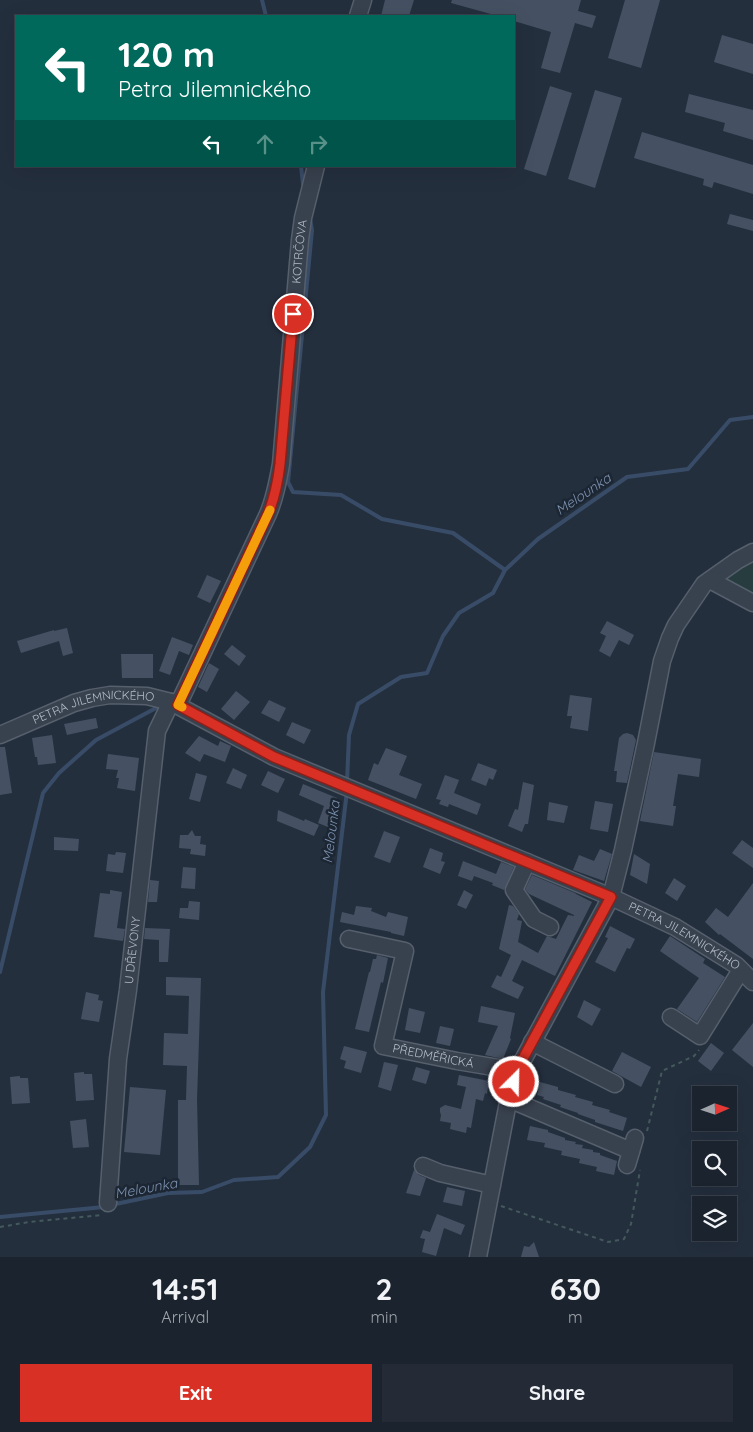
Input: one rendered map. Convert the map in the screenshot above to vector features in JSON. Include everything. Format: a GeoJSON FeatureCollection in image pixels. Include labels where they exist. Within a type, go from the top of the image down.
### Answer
{"type":"FeatureCollection","features":[{"type":"Feature","properties":{"kind":"street"},"geometry":{"type":"LineString","coordinates":[[358,15],[363,0]]}},
{"type":"Feature","properties":{"kind":"street","name":"KOTRČOVA"},"geometry":{"type":"LineString","coordinates":[[175,704],[274,500],[280,464],[300,240],[303,218],[316,167]]}},
{"type":"Feature","properties":{"kind":"street"},"geometry":{"type":"LineString","coordinates":[[478,1257],[509,1099],[517,1071],[611,897],[626,841],[662,660],[670,638],[676,625],[704,584],[738,560],[753,552]]}},
{"type":"Feature","properties":{"kind":"street"},"geometry":{"type":"LineString","coordinates":[[710,580],[753,603]]}},
{"type":"Feature","properties":{"kind":"street","name":"PETRA JILEMNICKÉHO"},"geometry":{"type":"LineString","coordinates":[[0,735],[74,703],[92,698],[110,695],[147,696],[175,704],[274,757],[611,897],[675,927],[736,965],[747,976]]}},
{"type":"Feature","properties":{"kind":"street","name":"U DŘEVONY"},"geometry":{"type":"LineString","coordinates":[[107,1209],[118,1059],[128,990],[157,731],[175,704]]}},
{"type":"Feature","properties":{"kind":"street"},"geometry":{"type":"LineString","coordinates":[[527,862],[514,890],[534,919],[550,927]]}},
{"type":"Feature","properties":{"kind":"street","name":"PŘEDMĚŘICKÁ"},"geometry":{"type":"LineString","coordinates":[[348,939],[405,951],[383,1046],[517,1071]]}},
{"type":"Feature","properties":{"kind":"street"},"geometry":{"type":"LineString","coordinates":[[671,1017],[700,1036],[747,976]]}},
{"type":"Feature","properties":{"kind":"street"},"geometry":{"type":"LineString","coordinates":[[532,1042],[615,1084]]}},
{"type":"Feature","properties":{"kind":"street"},"geometry":{"type":"LineString","coordinates":[[509,1099],[631,1151]]}},
{"type":"Feature","properties":{"kind":"street"},"geometry":{"type":"LineString","coordinates":[[423,1166],[492,1185]]}},
{"type":"Feature","properties":{"kind":"path"},"geometry":{"type":"LineString","coordinates":[[0,1226],[107,1209]]}},
{"type":"Feature","properties":{"kind":"green space"},"geometry":{"type":"Polygon","coordinates":[[[753,557],[753,596],[718,577],[753,557]]]}},
{"type":"Feature","properties":{"kind":"building"},"geometry":{"type":"Polygon","coordinates":[[[385,0],[414,0],[409,15],[381,15],[385,0]]]}},
{"type":"Feature","properties":{"kind":"building"},"geometry":{"type":"Polygon","coordinates":[[[452,0],[581,0],[578,11],[596,16],[592,28],[575,23],[560,73],[541,68],[551,32],[515,21],[515,15],[494,15],[451,3],[452,0]]]}},
{"type":"Feature","properties":{"kind":"building"},"geometry":{"type":"Polygon","coordinates":[[[625,0],[660,0],[641,68],[608,58],[625,0]]]}},
{"type":"Feature","properties":{"kind":"building"},"geometry":{"type":"Polygon","coordinates":[[[722,35],[753,44],[753,74],[714,62],[722,35]]]}},
{"type":"Feature","properties":{"kind":"building"},"geometry":{"type":"Polygon","coordinates":[[[550,86],[572,93],[546,176],[524,169],[550,86]]]}},
{"type":"Feature","properties":{"kind":"building"},"geometry":{"type":"Polygon","coordinates":[[[595,90],[622,98],[595,188],[568,179],[595,90]]]}},
{"type":"Feature","properties":{"kind":"building"},"geometry":{"type":"Polygon","coordinates":[[[689,94],[753,110],[753,140],[723,131],[725,123],[685,112],[689,94]]]}},
{"type":"Feature","properties":{"kind":"building"},"geometry":{"type":"Polygon","coordinates":[[[642,132],[753,165],[753,194],[714,182],[712,188],[703,185],[704,179],[634,158],[642,132]]]}},
{"type":"Feature","properties":{"kind":"building"},"geometry":{"type":"Polygon","coordinates":[[[730,214],[753,220],[753,231],[727,224],[730,214]]]}},
{"type":"Feature","properties":{"kind":"building"},"geometry":{"type":"Polygon","coordinates":[[[207,575],[221,581],[210,603],[197,597],[207,575]]]}},
{"type":"Feature","properties":{"kind":"building"},"geometry":{"type":"Polygon","coordinates":[[[607,621],[634,635],[629,645],[619,640],[610,657],[599,651],[606,636],[600,633],[607,621]]]}},
{"type":"Feature","properties":{"kind":"building"},"geometry":{"type":"Polygon","coordinates":[[[67,628],[73,653],[63,656],[59,641],[21,653],[17,641],[67,628]]]}},
{"type":"Feature","properties":{"kind":"building"},"geometry":{"type":"Polygon","coordinates":[[[172,637],[193,645],[189,655],[179,651],[170,675],[159,671],[172,637]]]}},
{"type":"Feature","properties":{"kind":"building"},"geometry":{"type":"Polygon","coordinates":[[[232,645],[246,656],[239,666],[224,654],[232,645]]]}},
{"type":"Feature","properties":{"kind":"building"},"geometry":{"type":"Polygon","coordinates":[[[121,654],[153,654],[153,678],[122,678],[121,654]]]}},
{"type":"Feature","properties":{"kind":"building"},"geometry":{"type":"Polygon","coordinates":[[[209,663],[219,669],[207,692],[198,687],[209,663]]]}},
{"type":"Feature","properties":{"kind":"building"},"geometry":{"type":"Polygon","coordinates":[[[236,691],[250,702],[234,720],[221,709],[236,691]]]}},
{"type":"Feature","properties":{"kind":"building"},"geometry":{"type":"Polygon","coordinates":[[[570,695],[592,698],[588,731],[570,728],[572,716],[567,716],[570,695]]]}},
{"type":"Feature","properties":{"kind":"building"},"geometry":{"type":"Polygon","coordinates":[[[269,700],[286,708],[279,722],[261,713],[269,700]]]}},
{"type":"Feature","properties":{"kind":"building"},"geometry":{"type":"Polygon","coordinates":[[[96,718],[98,728],[67,735],[64,724],[96,718]]]}},
{"type":"Feature","properties":{"kind":"building"},"geometry":{"type":"Polygon","coordinates":[[[292,722],[311,730],[304,744],[286,735],[292,722]]]}},
{"type":"Feature","properties":{"kind":"building"},"geometry":{"type":"Polygon","coordinates":[[[627,733],[633,735],[636,740],[627,783],[616,782],[617,771],[614,771],[619,738],[627,733]]]}},
{"type":"Feature","properties":{"kind":"building"},"geometry":{"type":"Polygon","coordinates":[[[52,735],[56,763],[38,765],[32,738],[52,735]]]}},
{"type":"Feature","properties":{"kind":"building"},"geometry":{"type":"Polygon","coordinates":[[[199,736],[218,746],[220,741],[231,746],[225,762],[204,754],[200,762],[185,753],[199,736]]]}},
{"type":"Feature","properties":{"kind":"building"},"geometry":{"type":"Polygon","coordinates":[[[0,747],[5,747],[12,793],[0,795],[0,747]]]}},
{"type":"Feature","properties":{"kind":"building"},"geometry":{"type":"Polygon","coordinates":[[[386,748],[407,756],[399,775],[422,784],[416,799],[368,780],[374,763],[378,765],[386,748]]]}},
{"type":"Feature","properties":{"kind":"building"},"geometry":{"type":"Polygon","coordinates":[[[654,752],[701,759],[699,777],[678,774],[673,806],[676,806],[673,826],[640,821],[654,752]]]}},
{"type":"Feature","properties":{"kind":"building"},"geometry":{"type":"Polygon","coordinates":[[[108,754],[139,758],[135,791],[117,788],[119,778],[116,778],[118,770],[106,769],[108,754]]]}},
{"type":"Feature","properties":{"kind":"building"},"geometry":{"type":"Polygon","coordinates":[[[478,763],[497,770],[493,780],[489,778],[486,786],[471,780],[478,763]]]}},
{"type":"Feature","properties":{"kind":"building"},"geometry":{"type":"Polygon","coordinates":[[[233,768],[247,775],[241,789],[226,783],[233,768]]]}},
{"type":"Feature","properties":{"kind":"building"},"geometry":{"type":"Polygon","coordinates":[[[268,771],[285,779],[278,793],[261,785],[268,771]]]}},
{"type":"Feature","properties":{"kind":"building"},"geometry":{"type":"Polygon","coordinates":[[[196,773],[207,776],[200,802],[189,799],[196,773]]]}},
{"type":"Feature","properties":{"kind":"building"},"geometry":{"type":"Polygon","coordinates":[[[445,775],[459,780],[454,793],[481,804],[477,815],[449,804],[448,807],[439,804],[441,800],[436,799],[445,775]]]}},
{"type":"Feature","properties":{"kind":"building"},"geometry":{"type":"Polygon","coordinates":[[[523,782],[534,785],[528,824],[525,824],[522,832],[508,826],[515,809],[518,810],[523,782]]]}},
{"type":"Feature","properties":{"kind":"building"},"geometry":{"type":"Polygon","coordinates":[[[303,784],[337,798],[333,809],[339,812],[333,829],[318,823],[324,806],[299,795],[303,784]]]}},
{"type":"Feature","properties":{"kind":"building"},"geometry":{"type":"Polygon","coordinates":[[[595,801],[613,804],[608,832],[590,829],[595,801]]]}},
{"type":"Feature","properties":{"kind":"building"},"geometry":{"type":"Polygon","coordinates":[[[549,802],[568,806],[564,823],[547,820],[549,802]]]}},
{"type":"Feature","properties":{"kind":"building"},"geometry":{"type":"Polygon","coordinates":[[[278,810],[319,825],[314,836],[277,821],[278,810]]]}},
{"type":"Feature","properties":{"kind":"building"},"geometry":{"type":"Polygon","coordinates":[[[192,830],[195,836],[201,836],[200,844],[206,845],[205,856],[190,854],[191,849],[179,848],[180,835],[188,835],[192,830]]]}},
{"type":"Feature","properties":{"kind":"building"},"geometry":{"type":"Polygon","coordinates":[[[384,831],[400,837],[390,863],[374,857],[384,831]]]}},
{"type":"Feature","properties":{"kind":"building"},"geometry":{"type":"Polygon","coordinates":[[[54,837],[79,839],[78,851],[54,850],[54,837]]]}},
{"type":"Feature","properties":{"kind":"building"},"geometry":{"type":"Polygon","coordinates":[[[742,840],[753,848],[753,868],[732,853],[742,840]]]}},
{"type":"Feature","properties":{"kind":"building"},"geometry":{"type":"Polygon","coordinates":[[[430,848],[443,853],[441,861],[445,862],[440,874],[423,867],[430,848]]]}},
{"type":"Feature","properties":{"kind":"building"},"geometry":{"type":"Polygon","coordinates":[[[600,849],[612,854],[604,881],[573,870],[579,855],[594,861],[600,849]]]}},
{"type":"Feature","properties":{"kind":"building"},"geometry":{"type":"Polygon","coordinates":[[[116,852],[126,853],[123,873],[106,871],[108,854],[115,855],[116,852]]]}},
{"type":"Feature","properties":{"kind":"building"},"geometry":{"type":"Polygon","coordinates":[[[634,854],[650,864],[647,884],[630,875],[634,854]]]}},
{"type":"Feature","properties":{"kind":"building"},"geometry":{"type":"Polygon","coordinates":[[[463,861],[496,874],[501,862],[514,867],[504,890],[492,885],[493,883],[474,876],[472,881],[458,876],[463,861]]]}},
{"type":"Feature","properties":{"kind":"building"},"geometry":{"type":"Polygon","coordinates":[[[183,867],[196,868],[195,889],[181,888],[183,867]]]}},
{"type":"Feature","properties":{"kind":"building"},"geometry":{"type":"Polygon","coordinates":[[[532,875],[592,902],[555,976],[522,960],[512,981],[524,987],[518,999],[491,987],[497,975],[501,977],[511,955],[499,949],[509,905],[513,906],[519,914],[517,920],[522,921],[518,942],[538,953],[547,936],[556,939],[568,915],[574,916],[529,894],[525,889],[532,875]]]}},
{"type":"Feature","properties":{"kind":"building"},"geometry":{"type":"Polygon","coordinates":[[[674,878],[686,886],[677,901],[665,893],[674,878]]]}},
{"type":"Feature","properties":{"kind":"building"},"geometry":{"type":"Polygon","coordinates":[[[150,880],[159,881],[157,902],[148,902],[150,880]]]}},
{"type":"Feature","properties":{"kind":"building"},"geometry":{"type":"Polygon","coordinates":[[[753,883],[753,959],[719,935],[705,922],[716,908],[728,917],[753,883]]]}},
{"type":"Feature","properties":{"kind":"building"},"geometry":{"type":"Polygon","coordinates":[[[110,890],[122,892],[117,928],[125,929],[123,941],[94,937],[100,893],[110,894],[110,890]]]}},
{"type":"Feature","properties":{"kind":"building"},"geometry":{"type":"Polygon","coordinates":[[[464,890],[473,895],[466,909],[457,905],[464,890]]]}},
{"type":"Feature","properties":{"kind":"building"},"geometry":{"type":"Polygon","coordinates":[[[189,901],[200,902],[199,920],[179,918],[180,908],[188,908],[189,901]]]}},
{"type":"Feature","properties":{"kind":"building"},"geometry":{"type":"Polygon","coordinates":[[[356,906],[372,908],[371,911],[386,917],[388,912],[408,917],[404,936],[340,922],[342,912],[354,915],[356,906]]]}},
{"type":"Feature","properties":{"kind":"building"},"geometry":{"type":"Polygon","coordinates":[[[610,926],[635,939],[630,949],[627,948],[615,972],[595,962],[608,938],[605,937],[610,926]]]}},
{"type":"Feature","properties":{"kind":"building"},"geometry":{"type":"Polygon","coordinates":[[[145,928],[170,929],[168,962],[159,962],[159,940],[144,939],[145,928]]]}},
{"type":"Feature","properties":{"kind":"building"},"geometry":{"type":"Polygon","coordinates":[[[670,936],[705,959],[703,963],[725,977],[697,1022],[677,1009],[699,978],[660,951],[670,936]]]}},
{"type":"Feature","properties":{"kind":"building"},"geometry":{"type":"Polygon","coordinates":[[[377,955],[388,958],[369,1032],[355,1029],[369,972],[373,959],[376,959],[377,955]]]}},
{"type":"Feature","properties":{"kind":"building"},"geometry":{"type":"Polygon","coordinates":[[[166,977],[201,978],[197,1100],[199,1185],[178,1185],[178,1100],[186,1100],[187,1066],[163,1065],[164,1033],[188,1034],[189,996],[166,995],[166,977]]]}},
{"type":"Feature","properties":{"kind":"building"},"geometry":{"type":"Polygon","coordinates":[[[86,992],[99,995],[98,1000],[103,1001],[99,1022],[81,1019],[86,992]]]}},
{"type":"Feature","properties":{"kind":"building"},"geometry":{"type":"Polygon","coordinates":[[[584,1000],[601,1009],[592,1026],[577,1017],[584,1000]]]}},
{"type":"Feature","properties":{"kind":"building"},"geometry":{"type":"Polygon","coordinates":[[[481,1006],[515,1013],[511,1039],[503,1059],[485,1055],[498,1026],[478,1022],[481,1006]]]}},
{"type":"Feature","properties":{"kind":"building"},"geometry":{"type":"Polygon","coordinates":[[[409,1008],[425,1012],[420,1033],[405,1030],[409,1008]]]}},
{"type":"Feature","properties":{"kind":"building"},"geometry":{"type":"Polygon","coordinates":[[[753,1023],[753,1067],[732,1050],[753,1023]]]}},
{"type":"Feature","properties":{"kind":"building"},"geometry":{"type":"Polygon","coordinates":[[[440,1026],[454,1029],[450,1046],[436,1043],[440,1026]]]}},
{"type":"Feature","properties":{"kind":"building"},"geometry":{"type":"Polygon","coordinates":[[[711,1043],[724,1053],[711,1071],[698,1061],[711,1043]]]}},
{"type":"Feature","properties":{"kind":"building"},"geometry":{"type":"Polygon","coordinates":[[[344,1046],[367,1052],[361,1073],[344,1068],[346,1061],[340,1059],[344,1046]]]}},
{"type":"Feature","properties":{"kind":"building"},"geometry":{"type":"Polygon","coordinates":[[[622,1052],[651,1067],[641,1087],[612,1071],[622,1052]]]}},
{"type":"Feature","properties":{"kind":"building"},"geometry":{"type":"Polygon","coordinates":[[[384,1062],[398,1065],[391,1091],[378,1087],[384,1062]]]}},
{"type":"Feature","properties":{"kind":"building"},"geometry":{"type":"Polygon","coordinates":[[[416,1067],[430,1071],[426,1084],[412,1080],[416,1067]]]}},
{"type":"Feature","properties":{"kind":"building"},"geometry":{"type":"Polygon","coordinates":[[[84,1072],[84,1074],[92,1074],[94,1100],[76,1101],[74,1073],[84,1072]]]}},
{"type":"Feature","properties":{"kind":"building"},"geometry":{"type":"Polygon","coordinates":[[[459,1075],[489,1081],[487,1094],[485,1093],[483,1101],[476,1099],[471,1128],[467,1127],[466,1133],[450,1129],[451,1123],[440,1121],[440,1108],[445,1105],[461,1109],[466,1087],[457,1085],[459,1075]]]}},
{"type":"Feature","properties":{"kind":"building"},"geometry":{"type":"Polygon","coordinates":[[[20,1076],[20,1078],[28,1078],[30,1103],[12,1104],[10,1077],[20,1076]]]}},
{"type":"Feature","properties":{"kind":"building"},"geometry":{"type":"Polygon","coordinates":[[[540,1082],[558,1087],[558,1090],[576,1095],[575,1097],[593,1102],[592,1105],[610,1110],[609,1112],[627,1118],[623,1131],[595,1122],[595,1120],[543,1099],[544,1097],[537,1095],[540,1082]]]}},
{"type":"Feature","properties":{"kind":"building"},"geometry":{"type":"Polygon","coordinates":[[[130,1087],[166,1090],[160,1155],[124,1152],[130,1087]]]}},
{"type":"Feature","properties":{"kind":"building"},"geometry":{"type":"Polygon","coordinates":[[[86,1119],[89,1147],[73,1148],[70,1121],[86,1119]]]}},
{"type":"Feature","properties":{"kind":"building"},"geometry":{"type":"Polygon","coordinates":[[[530,1126],[548,1130],[548,1132],[565,1138],[565,1140],[583,1145],[582,1148],[593,1150],[593,1152],[600,1153],[600,1155],[617,1161],[614,1175],[596,1171],[597,1167],[579,1163],[580,1159],[561,1155],[562,1151],[544,1147],[545,1143],[527,1140],[530,1126]]]}},
{"type":"Feature","properties":{"kind":"building"},"geometry":{"type":"Polygon","coordinates":[[[414,1170],[426,1178],[420,1196],[406,1193],[414,1170]]]}},
{"type":"Feature","properties":{"kind":"building"},"geometry":{"type":"Polygon","coordinates":[[[447,1187],[465,1191],[462,1206],[443,1202],[447,1187]]]}},
{"type":"Feature","properties":{"kind":"building"},"geometry":{"type":"Polygon","coordinates":[[[437,1214],[465,1225],[461,1235],[444,1228],[436,1256],[422,1252],[425,1239],[420,1238],[423,1230],[430,1232],[437,1214]]]}},
{"type":"Feature","properties":{"kind":"building"},"geometry":{"type":"Polygon","coordinates":[[[534,1242],[539,1257],[521,1257],[524,1246],[529,1247],[534,1242]]]}},
{"type":"Feature","properties":{"kind":"waterway"},"geometry":{"type":"LineString","coordinates":[[262,0],[266,15]]}},
{"type":"Feature","properties":{"kind":"waterway"},"geometry":{"type":"LineString","coordinates":[[301,167],[303,184]]}},
{"type":"Feature","properties":{"kind":"waterway"},"geometry":{"type":"LineString","coordinates":[[310,218],[312,230],[288,482],[293,492],[341,495],[382,519],[453,533],[505,570]]}},
{"type":"Feature","properties":{"kind":"waterway","name":"Melounka"},"geometry":{"type":"LineString","coordinates":[[347,782],[349,735],[358,704],[401,677],[427,673],[443,636],[459,613],[493,593],[505,570],[538,539],[627,477],[688,469],[730,420],[753,417]]}},
{"type":"Feature","properties":{"kind":"waterway"},"geometry":{"type":"LineString","coordinates":[[0,972],[43,793],[59,773],[96,740],[156,708]]}},
{"type":"Feature","properties":{"kind":"waterway","name":"Melounka"},"geometry":{"type":"LineString","coordinates":[[111,1205],[168,1193],[202,1192],[234,1180],[278,1177],[310,1147],[326,1115],[323,992],[347,791]]}},
{"type":"Feature","properties":{"kind":"waterway","name":"Melounka"},"geometry":{"type":"LineString","coordinates":[[0,1217],[104,1207]]}},
{"type":"Feature","properties":{"kind":"slow traffic"},"geometry":{"type":"LineString","coordinates":[[182,707],[178,705],[270,510]]}},
{"type":"Feature","properties":{"kind":"route"},"geometry":{"type":"LineString","coordinates":[[293,314],[280,464],[274,500],[178,705],[274,757],[611,897],[520,1064],[514,1082]]}}]}
